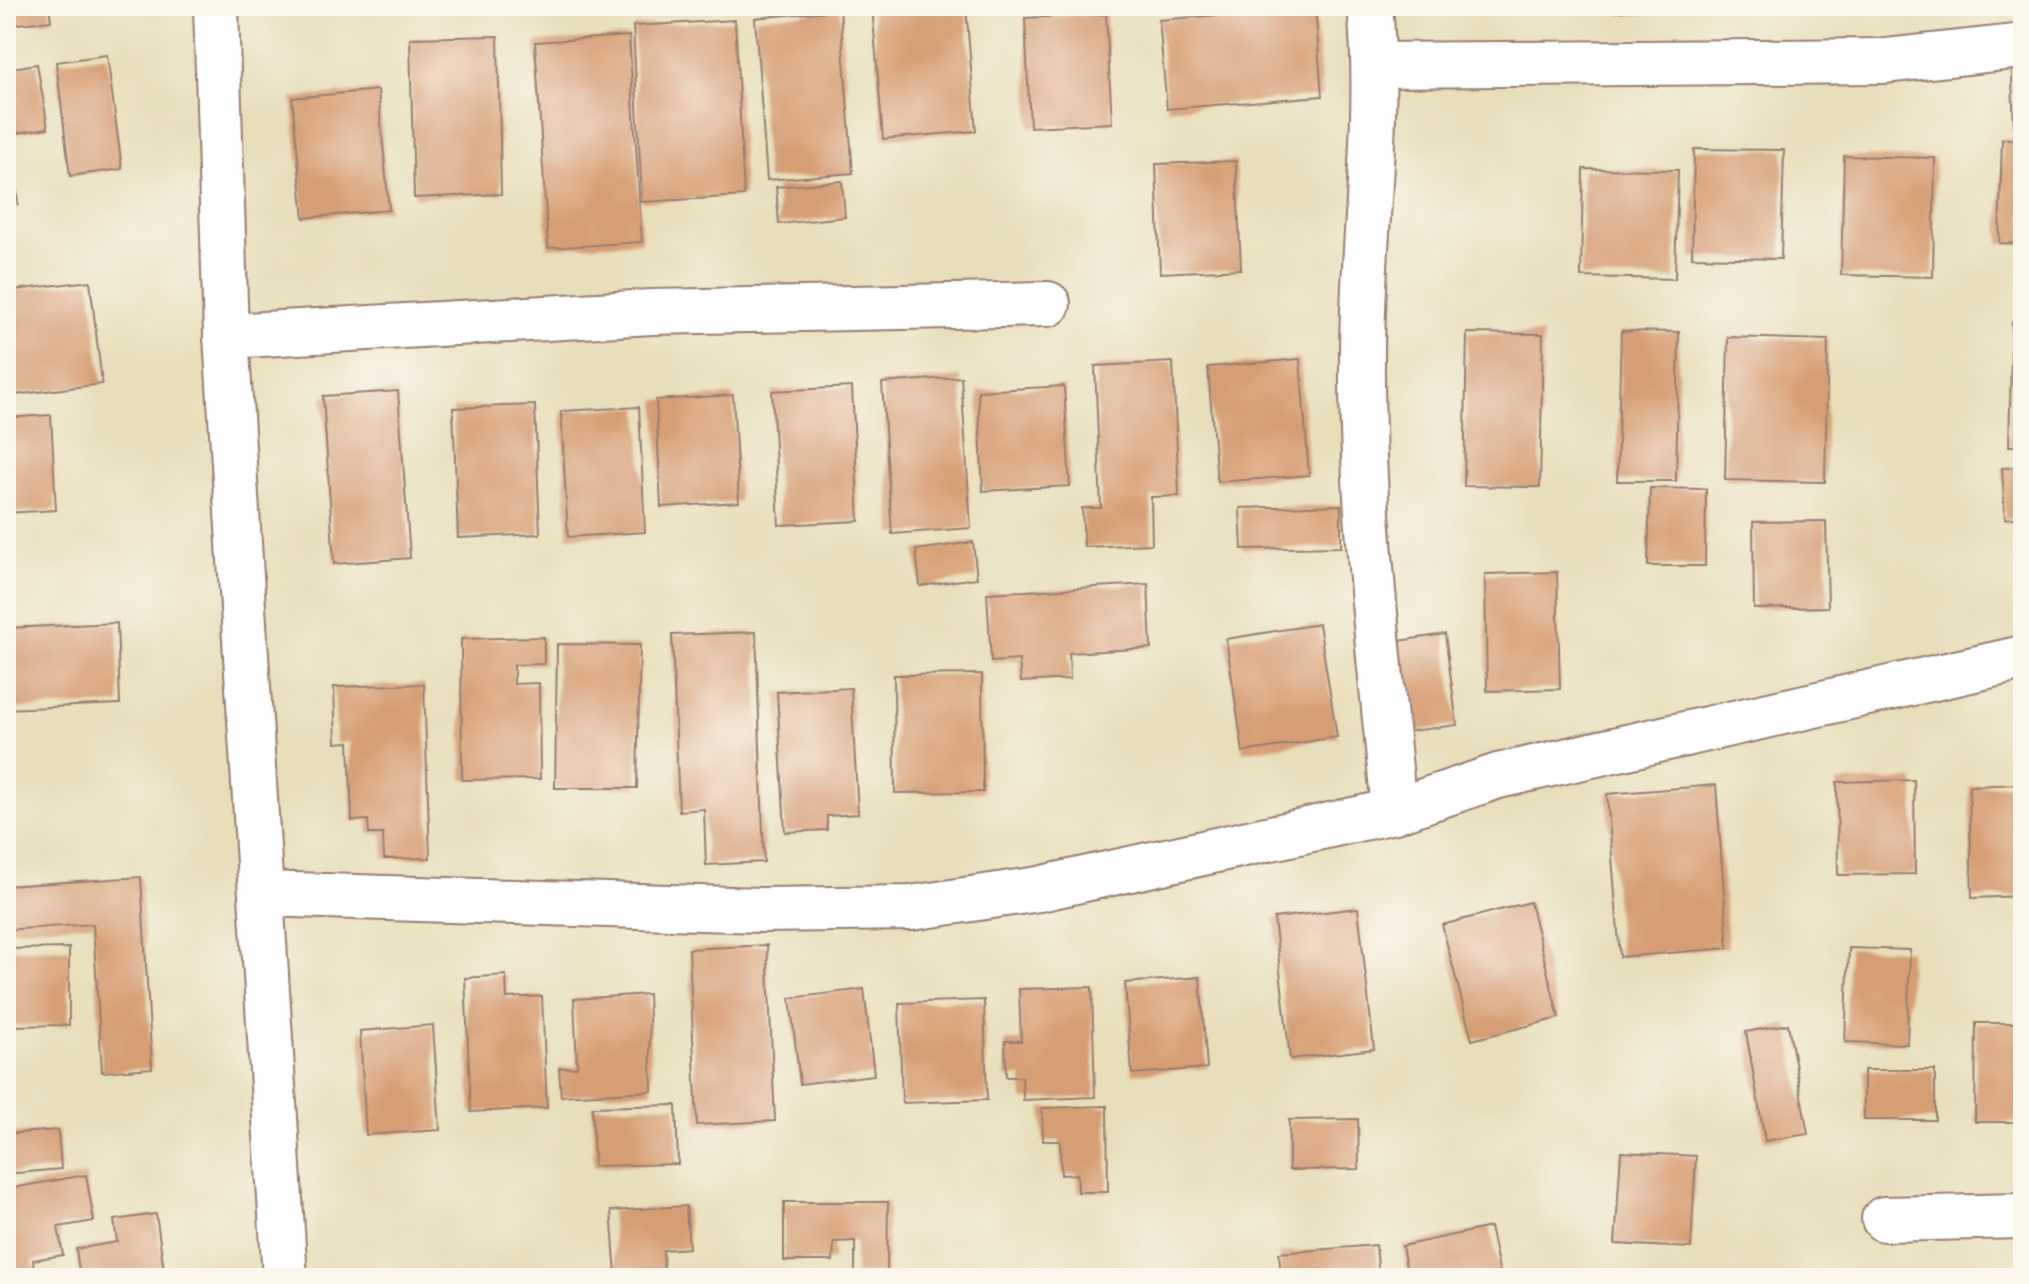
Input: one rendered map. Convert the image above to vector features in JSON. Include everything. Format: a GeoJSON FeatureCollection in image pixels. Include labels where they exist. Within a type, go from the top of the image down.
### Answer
{"type":"FeatureCollection","features":[{"type":"Feature","properties":{"kind":"street"},"geometry":{"type":"LineString","coordinates":[[216,6],[226,336],[285,1278]]}},
{"type":"Feature","properties":{"kind":"street"},"geometry":{"type":"LineString","coordinates":[[1370,6],[1376,65],[1362,327],[1362,466],[1394,811]]}},
{"type":"Feature","properties":{"kind":"street"},"geometry":{"type":"LineString","coordinates":[[1376,65],[1885,61],[2023,46]]}},
{"type":"Feature","properties":{"kind":"street"},"geometry":{"type":"LineString","coordinates":[[226,336],[652,312],[1048,304]]}},
{"type":"Feature","properties":{"kind":"street"},"geometry":{"type":"LineString","coordinates":[[263,894],[762,910],[911,908],[1039,889],[1394,811],[1498,776],[2023,658]]}},
{"type":"Feature","properties":{"kind":"street"},"geometry":{"type":"LineString","coordinates":[[1884,1219],[2023,1216]]}},
{"type":"Feature","properties":{"kind":"building"},"geometry":{"type":"Polygon","coordinates":[[[6,6],[49,6],[51,21],[6,25],[6,6]]]}},
{"type":"Feature","properties":{"kind":"building"},"geometry":{"type":"Polygon","coordinates":[[[872,6],[966,6],[976,131],[883,139],[872,6]]]}},
{"type":"Feature","properties":{"kind":"building"},"geometry":{"type":"Polygon","coordinates":[[[1612,6],[1667,6],[1667,8],[1613,12],[1612,6]]]}},
{"type":"Feature","properties":{"kind":"building"},"geometry":{"type":"Polygon","coordinates":[[[1315,7],[1322,96],[1167,109],[1159,20],[1315,7]]]}},
{"type":"Feature","properties":{"kind":"building"},"geometry":{"type":"Polygon","coordinates":[[[840,10],[853,173],[767,180],[755,18],[840,10]]]}},
{"type":"Feature","properties":{"kind":"building"},"geometry":{"type":"Polygon","coordinates":[[[1106,14],[1112,123],[1030,127],[1025,18],[1106,14]]]}},
{"type":"Feature","properties":{"kind":"building"},"geometry":{"type":"Polygon","coordinates":[[[735,20],[744,196],[642,202],[633,26],[735,20]]]}},
{"type":"Feature","properties":{"kind":"building"},"geometry":{"type":"Polygon","coordinates":[[[498,36],[501,194],[414,198],[410,38],[498,36]]]}},
{"type":"Feature","properties":{"kind":"building"},"geometry":{"type":"Polygon","coordinates":[[[629,36],[642,242],[548,248],[535,42],[629,36]]]}},
{"type":"Feature","properties":{"kind":"building"},"geometry":{"type":"Polygon","coordinates":[[[107,55],[122,169],[70,176],[56,62],[107,55]]]}},
{"type":"Feature","properties":{"kind":"building"},"geometry":{"type":"Polygon","coordinates":[[[2011,56],[2023,56],[2023,126],[2014,127],[2011,56]]]}},
{"type":"Feature","properties":{"kind":"building"},"geometry":{"type":"Polygon","coordinates":[[[37,64],[48,128],[6,135],[6,69],[37,64]]]}},
{"type":"Feature","properties":{"kind":"building"},"geometry":{"type":"Polygon","coordinates":[[[378,90],[389,210],[304,218],[292,98],[378,90]]]}},
{"type":"Feature","properties":{"kind":"building"},"geometry":{"type":"Polygon","coordinates":[[[2002,139],[2023,139],[2023,244],[1999,243],[2002,139]]]}},
{"type":"Feature","properties":{"kind":"building"},"geometry":{"type":"Polygon","coordinates":[[[1694,149],[1784,150],[1781,259],[1692,257],[1694,149]]]}},
{"type":"Feature","properties":{"kind":"building"},"geometry":{"type":"Polygon","coordinates":[[[1844,156],[1935,158],[1933,277],[1841,275],[1844,156]]]}},
{"type":"Feature","properties":{"kind":"building"},"geometry":{"type":"Polygon","coordinates":[[[6,161],[13,161],[18,204],[6,206],[6,161]]]}},
{"type":"Feature","properties":{"kind":"building"},"geometry":{"type":"Polygon","coordinates":[[[1236,161],[1241,269],[1160,273],[1156,164],[1236,161]]]}},
{"type":"Feature","properties":{"kind":"building"},"geometry":{"type":"Polygon","coordinates":[[[1583,169],[1678,170],[1675,279],[1581,277],[1583,169]]]}},
{"type":"Feature","properties":{"kind":"building"},"geometry":{"type":"Polygon","coordinates":[[[842,181],[845,217],[779,224],[776,187],[842,181]]]}},
{"type":"Feature","properties":{"kind":"building"},"geometry":{"type":"Polygon","coordinates":[[[90,281],[102,384],[6,396],[6,291],[90,281]]]}},
{"type":"Feature","properties":{"kind":"building"},"geometry":{"type":"Polygon","coordinates":[[[2012,322],[2023,322],[2023,446],[2009,446],[2012,322]]]}},
{"type":"Feature","properties":{"kind":"building"},"geometry":{"type":"Polygon","coordinates":[[[1621,331],[1679,332],[1676,481],[1617,481],[1621,331]]]}},
{"type":"Feature","properties":{"kind":"building"},"geometry":{"type":"Polygon","coordinates":[[[1467,333],[1543,334],[1540,487],[1464,486],[1467,333]]]}},
{"type":"Feature","properties":{"kind":"building"},"geometry":{"type":"Polygon","coordinates":[[[1728,337],[1828,340],[1825,482],[1725,480],[1728,337]]]}},
{"type":"Feature","properties":{"kind":"building"},"geometry":{"type":"Polygon","coordinates":[[[1300,359],[1309,475],[1217,482],[1208,367],[1300,359]]]}},
{"type":"Feature","properties":{"kind":"building"},"geometry":{"type":"Polygon","coordinates":[[[1173,362],[1179,496],[1151,497],[1152,544],[1084,547],[1082,508],[1101,508],[1095,366],[1173,362]]]}},
{"type":"Feature","properties":{"kind":"building"},"geometry":{"type":"Polygon","coordinates":[[[961,377],[971,528],[892,534],[882,383],[961,377]]]}},
{"type":"Feature","properties":{"kind":"building"},"geometry":{"type":"Polygon","coordinates":[[[1064,386],[1070,486],[983,491],[978,391],[1064,386]]]}},
{"type":"Feature","properties":{"kind":"building"},"geometry":{"type":"Polygon","coordinates":[[[852,387],[859,521],[779,525],[772,391],[852,387]]]}},
{"type":"Feature","properties":{"kind":"building"},"geometry":{"type":"Polygon","coordinates":[[[398,391],[410,558],[334,564],[323,396],[398,391]]]}},
{"type":"Feature","properties":{"kind":"building"},"geometry":{"type":"Polygon","coordinates":[[[733,395],[739,502],[661,507],[656,400],[733,395]]]}},
{"type":"Feature","properties":{"kind":"building"},"geometry":{"type":"Polygon","coordinates":[[[535,405],[540,534],[458,538],[453,408],[535,405]]]}},
{"type":"Feature","properties":{"kind":"building"},"geometry":{"type":"Polygon","coordinates":[[[639,407],[645,532],[568,537],[561,411],[639,407]]]}},
{"type":"Feature","properties":{"kind":"building"},"geometry":{"type":"Polygon","coordinates":[[[51,415],[56,510],[6,513],[6,418],[51,415]]]}},
{"type":"Feature","properties":{"kind":"building"},"geometry":{"type":"Polygon","coordinates":[[[2023,467],[2023,517],[2005,519],[2002,468],[2023,467]]]}},
{"type":"Feature","properties":{"kind":"building"},"geometry":{"type":"Polygon","coordinates":[[[1650,488],[1706,489],[1705,566],[1648,566],[1650,488]]]}},
{"type":"Feature","properties":{"kind":"building"},"geometry":{"type":"Polygon","coordinates":[[[1341,505],[1341,547],[1242,549],[1240,508],[1341,505]]]}},
{"type":"Feature","properties":{"kind":"building"},"geometry":{"type":"Polygon","coordinates":[[[1826,521],[1828,607],[1754,609],[1753,522],[1826,521]]]}},
{"type":"Feature","properties":{"kind":"building"},"geometry":{"type":"Polygon","coordinates":[[[973,542],[977,578],[920,586],[916,550],[973,542]]]}},
{"type":"Feature","properties":{"kind":"building"},"geometry":{"type":"Polygon","coordinates":[[[1557,572],[1560,689],[1487,691],[1485,574],[1557,572]]]}},
{"type":"Feature","properties":{"kind":"building"},"geometry":{"type":"Polygon","coordinates":[[[1148,584],[1151,648],[1069,653],[1070,679],[1021,682],[1019,660],[991,662],[987,593],[1148,584]]]}},
{"type":"Feature","properties":{"kind":"building"},"geometry":{"type":"Polygon","coordinates":[[[117,623],[120,704],[6,709],[6,628],[117,623]]]}},
{"type":"Feature","properties":{"kind":"building"},"geometry":{"type":"Polygon","coordinates":[[[1319,624],[1337,737],[1243,752],[1226,639],[1319,624]]]}},
{"type":"Feature","properties":{"kind":"building"},"geometry":{"type":"Polygon","coordinates":[[[756,632],[764,862],[706,865],[704,809],[679,811],[672,635],[756,632]]]}},
{"type":"Feature","properties":{"kind":"building"},"geometry":{"type":"Polygon","coordinates":[[[1445,634],[1457,725],[1405,732],[1392,642],[1445,634]]]}},
{"type":"Feature","properties":{"kind":"building"},"geometry":{"type":"Polygon","coordinates":[[[544,637],[544,664],[514,665],[514,684],[539,683],[540,779],[462,780],[461,639],[544,637]]]}},
{"type":"Feature","properties":{"kind":"building"},"geometry":{"type":"Polygon","coordinates":[[[557,644],[640,645],[637,788],[555,788],[557,644]]]}},
{"type":"Feature","properties":{"kind":"building"},"geometry":{"type":"Polygon","coordinates":[[[982,674],[983,792],[895,793],[894,675],[982,674]]]}},
{"type":"Feature","properties":{"kind":"building"},"geometry":{"type":"Polygon","coordinates":[[[424,684],[430,858],[384,859],[383,834],[369,834],[368,820],[352,821],[349,742],[336,743],[334,687],[424,684]]]}},
{"type":"Feature","properties":{"kind":"building"},"geometry":{"type":"Polygon","coordinates":[[[851,688],[858,814],[827,816],[827,830],[785,832],[777,692],[851,688]]]}},
{"type":"Feature","properties":{"kind":"building"},"geometry":{"type":"Polygon","coordinates":[[[1914,780],[1915,874],[1838,875],[1837,782],[1914,780]]]}},
{"type":"Feature","properties":{"kind":"building"},"geometry":{"type":"Polygon","coordinates":[[[2023,784],[2023,896],[1972,898],[1969,786],[2023,784]]]}},
{"type":"Feature","properties":{"kind":"building"},"geometry":{"type":"Polygon","coordinates":[[[1716,785],[1728,948],[1620,957],[1607,794],[1716,785]]]}},
{"type":"Feature","properties":{"kind":"building"},"geometry":{"type":"Polygon","coordinates":[[[141,877],[152,1068],[102,1072],[93,924],[6,930],[6,886],[141,877]]]}},
{"type":"Feature","properties":{"kind":"building"},"geometry":{"type":"Polygon","coordinates":[[[1530,902],[1559,1018],[1472,1040],[1442,925],[1530,902]]]}},
{"type":"Feature","properties":{"kind":"building"},"geometry":{"type":"Polygon","coordinates":[[[1358,908],[1374,1049],[1290,1059],[1274,918],[1358,908]]]}},
{"type":"Feature","properties":{"kind":"building"},"geometry":{"type":"Polygon","coordinates":[[[767,945],[775,1121],[697,1125],[689,949],[767,945]]]}},
{"type":"Feature","properties":{"kind":"building"},"geometry":{"type":"Polygon","coordinates":[[[69,948],[69,1025],[6,1026],[6,949],[69,948]]]}},
{"type":"Feature","properties":{"kind":"building"},"geometry":{"type":"Polygon","coordinates":[[[1849,948],[1910,950],[1907,1044],[1845,1042],[1849,948]]]}},
{"type":"Feature","properties":{"kind":"building"},"geometry":{"type":"Polygon","coordinates":[[[506,975],[507,998],[542,996],[547,1108],[471,1112],[465,978],[506,975]]]}},
{"type":"Feature","properties":{"kind":"building"},"geometry":{"type":"Polygon","coordinates":[[[1200,977],[1207,1068],[1132,1074],[1125,983],[1200,977]]]}},
{"type":"Feature","properties":{"kind":"building"},"geometry":{"type":"Polygon","coordinates":[[[1092,987],[1095,1097],[1023,1100],[1022,1077],[1006,1077],[1005,1041],[1021,1041],[1019,989],[1092,987]]]}},
{"type":"Feature","properties":{"kind":"building"},"geometry":{"type":"Polygon","coordinates":[[[864,989],[874,1075],[800,1084],[790,998],[864,989]]]}},
{"type":"Feature","properties":{"kind":"building"},"geometry":{"type":"Polygon","coordinates":[[[648,994],[652,1091],[561,1096],[559,1068],[577,1067],[574,999],[648,994]]]}},
{"type":"Feature","properties":{"kind":"building"},"geometry":{"type":"Polygon","coordinates":[[[984,1000],[987,1100],[902,1103],[899,1003],[984,1000]]]}},
{"type":"Feature","properties":{"kind":"building"},"geometry":{"type":"Polygon","coordinates":[[[1976,1023],[2023,1023],[2023,1122],[1975,1122],[1976,1023]]]}},
{"type":"Feature","properties":{"kind":"building"},"geometry":{"type":"Polygon","coordinates":[[[1788,1024],[1808,1134],[1765,1141],[1746,1032],[1788,1024]]]}},
{"type":"Feature","properties":{"kind":"building"},"geometry":{"type":"Polygon","coordinates":[[[433,1025],[440,1130],[366,1135],[360,1031],[433,1025]]]}},
{"type":"Feature","properties":{"kind":"building"},"geometry":{"type":"Polygon","coordinates":[[[1864,1070],[1935,1070],[1935,1120],[1864,1120],[1864,1070]]]}},
{"type":"Feature","properties":{"kind":"building"},"geometry":{"type":"Polygon","coordinates":[[[676,1105],[678,1164],[594,1166],[592,1107],[676,1105]]]}},
{"type":"Feature","properties":{"kind":"building"},"geometry":{"type":"Polygon","coordinates":[[[1107,1106],[1108,1192],[1078,1192],[1077,1174],[1061,1175],[1060,1141],[1043,1141],[1042,1108],[1107,1106]]]}},
{"type":"Feature","properties":{"kind":"building"},"geometry":{"type":"Polygon","coordinates":[[[1358,1119],[1359,1169],[1289,1170],[1289,1120],[1358,1119]]]}},
{"type":"Feature","properties":{"kind":"building"},"geometry":{"type":"Polygon","coordinates":[[[58,1130],[61,1169],[6,1174],[6,1134],[58,1130]]]}},
{"type":"Feature","properties":{"kind":"building"},"geometry":{"type":"Polygon","coordinates":[[[1621,1152],[1696,1156],[1691,1248],[1615,1244],[1621,1152]]]}},
{"type":"Feature","properties":{"kind":"building"},"geometry":{"type":"Polygon","coordinates":[[[86,1175],[94,1221],[58,1227],[63,1255],[33,1260],[36,1278],[6,1278],[6,1189],[86,1175]]]}},
{"type":"Feature","properties":{"kind":"building"},"geometry":{"type":"Polygon","coordinates":[[[784,1202],[888,1202],[887,1274],[855,1274],[855,1241],[834,1242],[833,1261],[784,1261],[784,1202]]]}},
{"type":"Feature","properties":{"kind":"building"},"geometry":{"type":"Polygon","coordinates":[[[686,1206],[689,1248],[663,1250],[664,1270],[616,1275],[611,1211],[686,1206]]]}},
{"type":"Feature","properties":{"kind":"building"},"geometry":{"type":"Polygon","coordinates":[[[156,1214],[165,1277],[80,1278],[76,1249],[117,1242],[114,1220],[156,1214]]]}},
{"type":"Feature","properties":{"kind":"building"},"geometry":{"type":"Polygon","coordinates":[[[1490,1227],[1501,1278],[1408,1278],[1402,1246],[1490,1227]]]}},
{"type":"Feature","properties":{"kind":"building"},"geometry":{"type":"Polygon","coordinates":[[[1376,1245],[1379,1278],[1281,1278],[1279,1253],[1376,1245]]]}}]}
